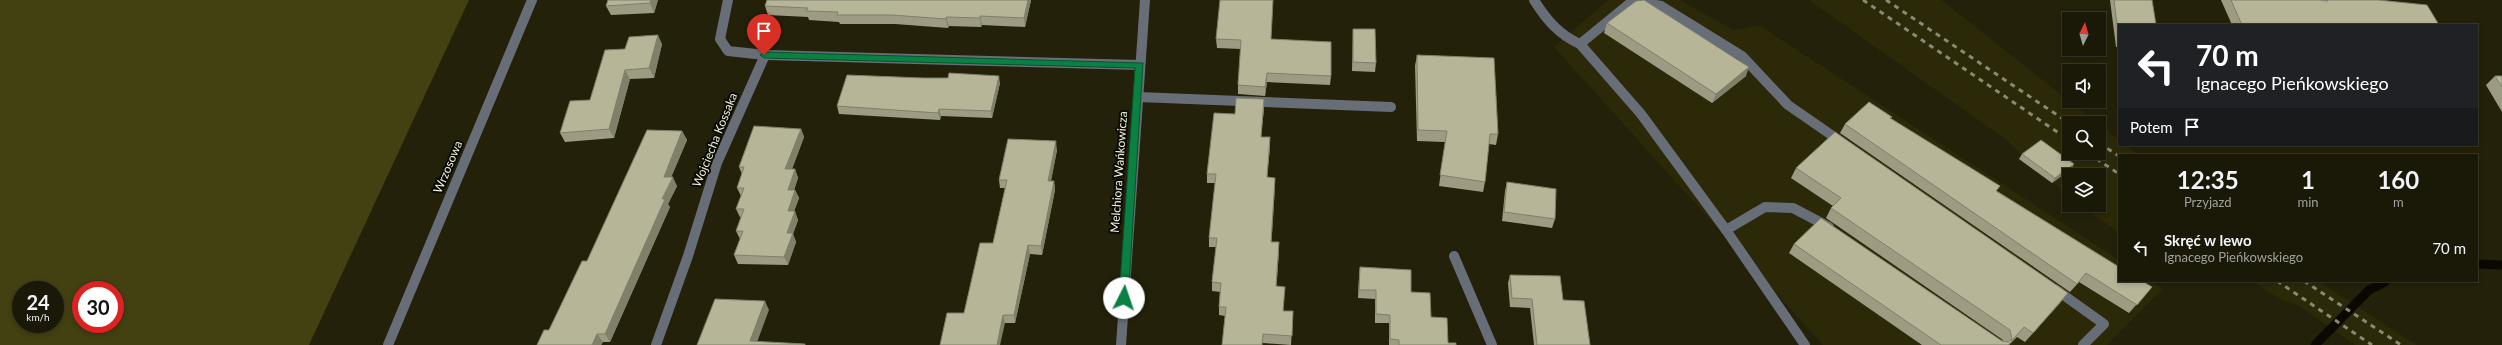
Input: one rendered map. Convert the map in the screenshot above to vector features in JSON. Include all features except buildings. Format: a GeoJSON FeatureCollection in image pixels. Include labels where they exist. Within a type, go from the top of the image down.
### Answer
{"type":"FeatureCollection","features":[{"type":"Feature","properties":{"kind":"street","name":"Wrzosowa"},"geometry":{"type":"LineString","coordinates":[[388,345],[532,0]]}},
{"type":"Feature","properties":{"kind":"street"},"geometry":{"type":"LineString","coordinates":[[728,0],[720,39],[728,52],[764,55],[1140,65]]}},
{"type":"Feature","properties":{"kind":"street","name":"Melchiora Wańkowicza"},"geometry":{"type":"LineString","coordinates":[[1121,345],[1145,0]]}},
{"type":"Feature","properties":{"kind":"street"},"geometry":{"type":"LineString","coordinates":[[1534,0],[1543,15],[1566,38],[1580,44],[1641,114],[1726,230],[1805,345]]}},
{"type":"Feature","properties":{"kind":"street"},"geometry":{"type":"LineString","coordinates":[[1580,44],[1629,4],[1646,3],[1661,6],[1742,56],[1788,105],[1852,149]]}},
{"type":"Feature","properties":{"kind":"street","name":"Wojciecha Kossaka"},"geometry":{"type":"LineString","coordinates":[[656,345],[688,256],[718,163],[764,55]]}},
{"type":"Feature","properties":{"kind":"street"},"geometry":{"type":"LineString","coordinates":[[1138,97],[1391,107]]}},
{"type":"Feature","properties":{"kind":"street"},"geometry":{"type":"LineString","coordinates":[[1726,230],[1765,207],[1772,207],[1793,208],[1837,233]]}},
{"type":"Feature","properties":{"kind":"street"},"geometry":{"type":"LineString","coordinates":[[1454,256],[1492,345]]}},
{"type":"Feature","properties":{"kind":"street"},"geometry":{"type":"LineString","coordinates":[[2046,283],[2104,324],[2084,345]]}},
{"type":"Feature","properties":{"kind":"shaded area"},"geometry":{"type":"Polygon","coordinates":[[[0,0],[469,0],[309,345],[0,345],[0,0]]]}},
{"type":"Feature","properties":{"kind":"shaded area"},"geometry":{"type":"Polygon","coordinates":[[[1608,0],[1680,0],[1733,30],[1759,25],[2118,259],[2118,282],[2152,282],[2163,289],[2107,345],[1823,345],[1554,47],[1608,0]]]}},
{"type":"Feature","properties":{"kind":"shaded area"},"geometry":{"type":"Polygon","coordinates":[[[1809,0],[1941,0],[2062,95],[2062,108],[2078,108],[2088,116],[2062,116],[2062,160],[2106,160],[2106,130],[2118,139],[2118,146],[2127,146],[2138,154],[2118,154],[2118,232],[2090,212],[2106,212],[2106,168],[2062,168],[2062,190],[2005,139],[1809,0]]]}},
{"type":"Feature","properties":{"kind":"shaded area"},"geometry":{"type":"Polygon","coordinates":[[[2254,282],[2322,282],[2324,285],[2417,345],[2355,345],[2296,304],[2281,300],[2254,282]]]}},
{"type":"Feature","properties":{"kind":"waterway"},"geometry":{"type":"LineString","coordinates":[[2478,264],[2502,265]]}},
{"type":"Feature","properties":{"kind":"waterway"},"geometry":{"type":"LineString","coordinates":[[2315,345],[2369,290],[2385,282]]}},
{"type":"Feature","properties":{"kind":"railway"},"geometry":{"type":"LineString","coordinates":[[1863,0],[2062,135]]}},
{"type":"Feature","properties":{"kind":"railway"},"geometry":{"type":"LineString","coordinates":[[1886,0],[2062,118]]}},
{"type":"Feature","properties":{"kind":"railway"},"geometry":{"type":"LineString","coordinates":[[2106,148],[2118,155]]}},
{"type":"Feature","properties":{"kind":"railway"},"geometry":{"type":"LineString","coordinates":[[2098,160],[2118,173]]}},
{"type":"Feature","properties":{"kind":"railway"},"geometry":{"type":"LineString","coordinates":[[2278,282],[2372,345]]}},
{"type":"Feature","properties":{"kind":"railway"},"geometry":{"type":"LineString","coordinates":[[2306,282],[2401,345]]}},
{"type":"Feature","properties":{"kind":"route"},"geometry":{"type":"LineString","coordinates":[[764,55],[924,58],[1140,65],[1124,298]]}}]}
